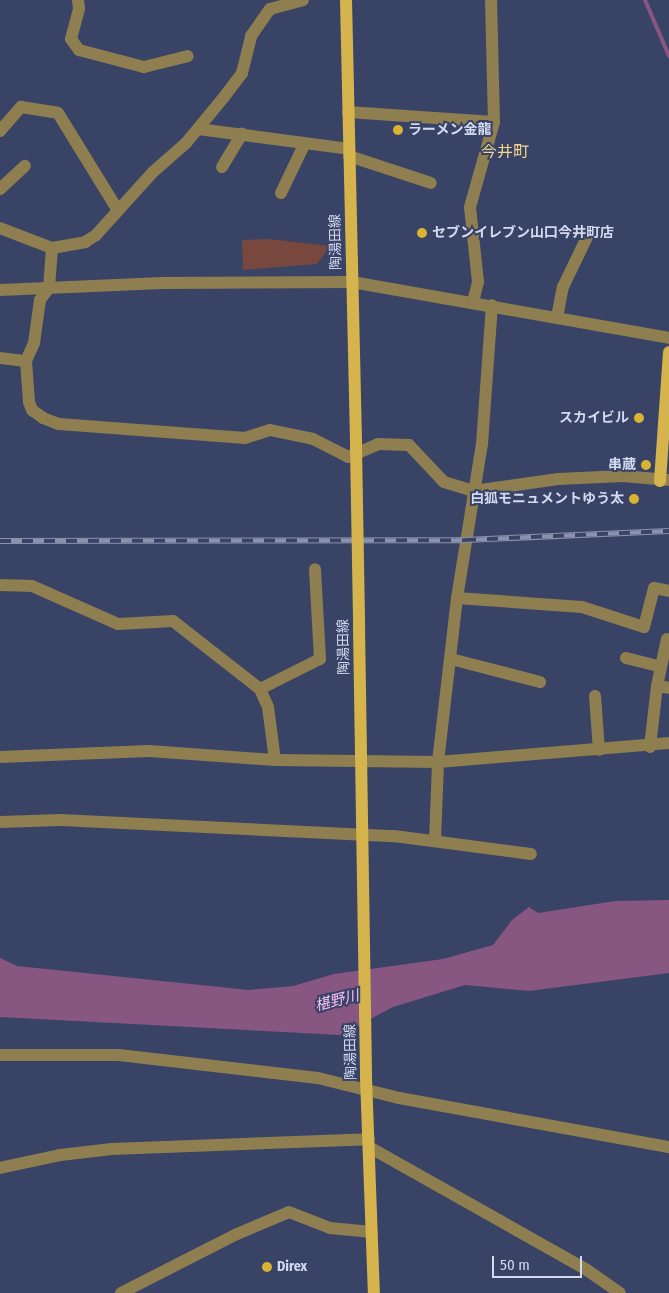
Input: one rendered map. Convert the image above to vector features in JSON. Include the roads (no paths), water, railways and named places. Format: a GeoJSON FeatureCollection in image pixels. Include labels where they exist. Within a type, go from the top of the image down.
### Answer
{"type":"FeatureCollection","features":[{"type":"Feature","properties":{"kind":"main road","name":"陶湯田線"},"geometry":{"type":"LineString","coordinates":[[346,0],[362,762],[366,1083],[374,1293]]}},
{"type":"Feature","properties":{"kind":"main road"},"geometry":{"type":"LineString","coordinates":[[664,480],[669,352]]}},
{"type":"Feature","properties":{"kind":"street"},"geometry":{"type":"LineString","coordinates":[[78,0],[79,9],[71,39],[79,50],[144,67],[188,56]]}},
{"type":"Feature","properties":{"kind":"street"},"geometry":{"type":"LineString","coordinates":[[0,228],[52,248],[85,242],[96,235],[117,209],[198,129],[242,73],[251,36],[270,9],[303,0]]}},
{"type":"Feature","properties":{"kind":"street"},"geometry":{"type":"LineString","coordinates":[[473,302],[478,282],[470,207],[494,122],[491,0]]}},
{"type":"Feature","properties":{"kind":"street"},"geometry":{"type":"LineString","coordinates":[[0,131],[21,107],[58,113],[117,209]]}},
{"type":"Feature","properties":{"kind":"street"},"geometry":{"type":"LineString","coordinates":[[348,112],[494,122]]}},
{"type":"Feature","properties":{"kind":"street"},"geometry":{"type":"LineString","coordinates":[[198,129],[305,143],[349,152],[430,183]]}},
{"type":"Feature","properties":{"kind":"street"},"geometry":{"type":"LineString","coordinates":[[222,167],[242,134]]}},
{"type":"Feature","properties":{"kind":"street"},"geometry":{"type":"LineString","coordinates":[[282,193],[305,143]]}},
{"type":"Feature","properties":{"kind":"street"},"geometry":{"type":"LineString","coordinates":[[0,189],[25,166]]}},
{"type":"Feature","properties":{"kind":"street"},"geometry":{"type":"LineString","coordinates":[[557,317],[563,286],[590,231]]}},
{"type":"Feature","properties":{"kind":"street"},"geometry":{"type":"LineString","coordinates":[[52,248],[49,288],[40,300],[34,342],[26,361],[27,392],[32,410],[43,418],[59,424],[245,438],[270,430],[313,439],[348,457],[378,444],[410,445],[444,482],[473,491],[558,478],[623,476],[664,480]]}},
{"type":"Feature","properties":{"kind":"street"},"geometry":{"type":"LineString","coordinates":[[0,290],[162,283],[352,282],[492,305],[669,338]]}},
{"type":"Feature","properties":{"kind":"street"},"geometry":{"type":"LineString","coordinates":[[435,841],[438,762],[451,658],[456,598],[482,444],[492,305]]}},
{"type":"Feature","properties":{"kind":"street"},"geometry":{"type":"LineString","coordinates":[[0,358],[26,361]]}},
{"type":"Feature","properties":{"kind":"street"},"geometry":{"type":"LineString","coordinates":[[260,689],[320,659],[315,569]]}},
{"type":"Feature","properties":{"kind":"street"},"geometry":{"type":"LineString","coordinates":[[0,586],[32,586],[118,624],[173,621],[260,689],[268,707],[274,760]]}},
{"type":"Feature","properties":{"kind":"street"},"geometry":{"type":"LineString","coordinates":[[456,598],[582,607],[644,628],[654,588],[669,591]]}},
{"type":"Feature","properties":{"kind":"street"},"geometry":{"type":"LineString","coordinates":[[650,747],[663,687],[661,666],[667,639]]}},
{"type":"Feature","properties":{"kind":"street"},"geometry":{"type":"LineString","coordinates":[[451,658],[540,682]]}},
{"type":"Feature","properties":{"kind":"street"},"geometry":{"type":"LineString","coordinates":[[626,658],[661,666]]}},
{"type":"Feature","properties":{"kind":"street"},"geometry":{"type":"LineString","coordinates":[[595,696],[598,750]]}},
{"type":"Feature","properties":{"kind":"street"},"geometry":{"type":"LineString","coordinates":[[0,757],[149,751],[274,760],[438,762],[650,747],[669,743]]}},
{"type":"Feature","properties":{"kind":"street"},"geometry":{"type":"LineString","coordinates":[[0,822],[62,820],[363,841],[435,841],[531,854]]}},
{"type":"Feature","properties":{"kind":"street"},"geometry":{"type":"LineString","coordinates":[[0,1054],[119,1054],[366,1083],[399,1098],[669,1147]]}},
{"type":"Feature","properties":{"kind":"street"},"geometry":{"type":"LineString","coordinates":[[0,1168],[60,1155],[112,1149],[369,1143],[587,1270],[620,1293]]}},
{"type":"Feature","properties":{"kind":"street"},"geometry":{"type":"LineString","coordinates":[[120,1293],[245,1230],[289,1212],[330,1228],[372,1232]]}},
{"type":"Feature","properties":{"kind":"water","name":"椹野川"},"geometry":{"type":"Polygon","coordinates":[[[669,900],[669,973],[529,991],[465,985],[393,1007],[340,1035],[0,1017],[0,958],[17,966],[249,990],[293,986],[334,974],[443,959],[493,945],[512,920],[529,907],[538,913],[615,901],[669,900]]]}},
{"type":"Feature","properties":{"kind":"waterway"},"geometry":{"type":"LineString","coordinates":[[645,0],[669,56]]}},
{"type":"Feature","properties":{"kind":"railway"},"geometry":{"type":"LineString","coordinates":[[0,541],[465,540],[669,531]]}},
{"type":"Feature","properties":{"kind":"place","name":"ラーメン金龍"},"geometry":{"type":"Point","coordinates":[398,130]}},
{"type":"Feature","properties":{"kind":"place","name":"セブンイレブン山口今井町店"},"geometry":{"type":"Point","coordinates":[422,233]}},
{"type":"Feature","properties":{"kind":"place","name":"スカイビル"},"geometry":{"type":"Point","coordinates":[639,418]}},
{"type":"Feature","properties":{"kind":"place","name":"串蔵"},"geometry":{"type":"Point","coordinates":[646,465]}},
{"type":"Feature","properties":{"kind":"place","name":"白狐モニュメントゆう太"},"geometry":{"type":"Point","coordinates":[634,499]}},
{"type":"Feature","properties":{"kind":"place","name":"Direx"},"geometry":{"type":"Point","coordinates":[267,1267]}},
{"type":"Feature","properties":{"kind":"district","name":"今井町"},"geometry":{"type":"Point","coordinates":[505,152]}}]}
